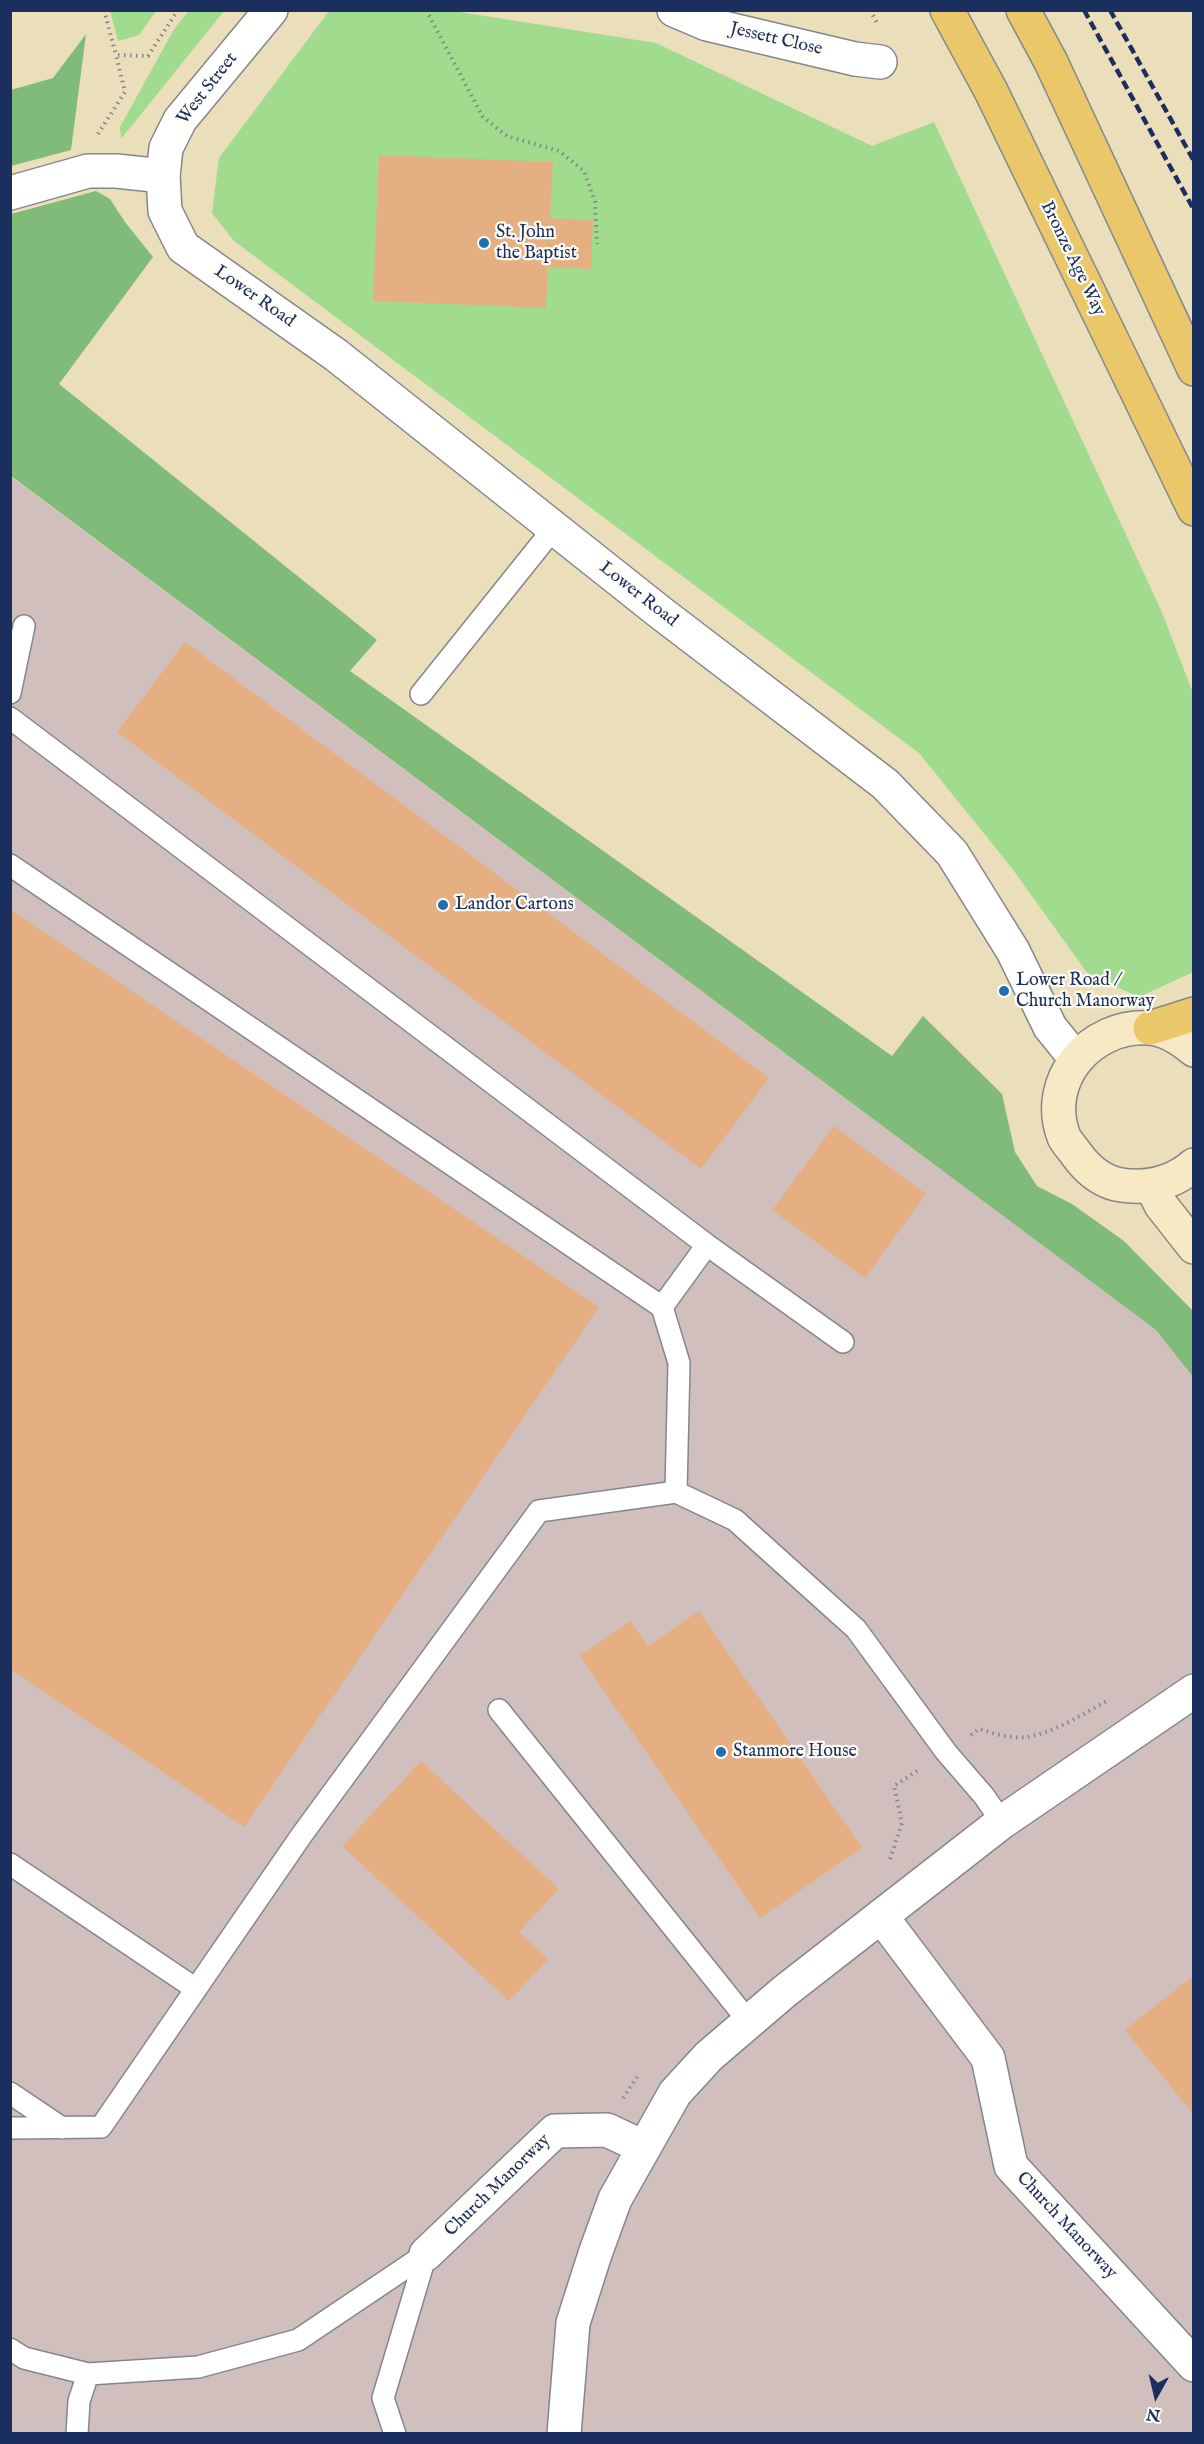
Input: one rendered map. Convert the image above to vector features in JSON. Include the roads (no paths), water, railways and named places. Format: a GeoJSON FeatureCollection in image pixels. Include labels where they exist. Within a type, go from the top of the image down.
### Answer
{"type":"FeatureCollection","features":[{"type":"Feature","properties":{"kind":"main road","name":"Bronze Age Way"},"geometry":{"type":"LineString","coordinates":[[947,10],[991,91],[1194,509]]}},
{"type":"Feature","properties":{"kind":"main road"},"geometry":{"type":"LineString","coordinates":[[1023,10],[1051,62],[1194,369]]}},
{"type":"Feature","properties":{"kind":"main road"},"geometry":{"type":"LineString","coordinates":[[1194,1014],[1150,1028],[1119,1030],[1093,1042],[1075,1058],[1062,1083],[1058,1110],[1064,1138],[1088,1169],[1112,1183],[1140,1188],[1184,1173],[1194,1165]]}},
{"type":"Feature","properties":{"kind":"main road"},"geometry":{"type":"LineString","coordinates":[[1150,1028],[1177,1036],[1194,1050]]}},
{"type":"Feature","properties":{"kind":"main road"},"geometry":{"type":"LineString","coordinates":[[1151,1185],[1161,1205],[1194,1247]]}},
{"type":"Feature","properties":{"kind":"street","name":"West Street"},"geometry":{"type":"LineString","coordinates":[[163,176],[166,148],[180,120],[271,10]]}},
{"type":"Feature","properties":{"kind":"street","name":"Jessett Close"},"geometry":{"type":"LineString","coordinates":[[674,10],[707,24],[855,59],[880,62]]}},
{"type":"Feature","properties":{"kind":"street"},"geometry":{"type":"LineString","coordinates":[[10,193],[88,171],[116,171],[163,176]]}},
{"type":"Feature","properties":{"kind":"street","name":"Lower Road"},"geometry":{"type":"LineString","coordinates":[[163,176],[165,212],[183,247],[336,355],[661,613],[885,784],[952,853],[1013,951],[1050,1027],[1075,1058]]}},
{"type":"Feature","properties":{"kind":"street"},"geometry":{"type":"LineString","coordinates":[[564,2433],[573,2323],[595,2253],[615,2199],[675,2093],[709,2056],[749,2022],[1002,1821],[1194,1690]]}},
{"type":"Feature","properties":{"kind":"street","name":"Church Manorway"},"geometry":{"type":"LineString","coordinates":[[881,1916],[988,2058],[1011,2166],[1194,2365]]}},
{"type":"Feature","properties":{"kind":"street","name":"Church Manorway"},"geometry":{"type":"LineString","coordinates":[[426,2254],[555,2131],[607,2130],[644,2147]]}},
{"type":"Feature","properties":{"kind":"lane"},"geometry":{"type":"LineString","coordinates":[[421,694],[554,528]]}},
{"type":"Feature","properties":{"kind":"lane"},"geometry":{"type":"LineString","coordinates":[[10,693],[24,626]]}},
{"type":"Feature","properties":{"kind":"lane"},"geometry":{"type":"LineString","coordinates":[[10,718],[707,1245],[843,1342]]}},
{"type":"Feature","properties":{"kind":"lane"},"geometry":{"type":"LineString","coordinates":[[10,865],[662,1307],[679,1363],[676,1492]]}},
{"type":"Feature","properties":{"kind":"lane"},"geometry":{"type":"LineString","coordinates":[[662,1307],[707,1245]]}},
{"type":"Feature","properties":{"kind":"lane"},"geometry":{"type":"LineString","coordinates":[[10,2128],[101,2127],[301,1836],[539,1511],[676,1492],[735,1520],[856,1629],[946,1752],[1002,1821]]}},
{"type":"Feature","properties":{"kind":"lane"},"geometry":{"type":"LineString","coordinates":[[499,1710],[749,2022]]}},
{"type":"Feature","properties":{"kind":"lane"},"geometry":{"type":"LineString","coordinates":[[10,1863],[196,1989]]}},
{"type":"Feature","properties":{"kind":"lane"},"geometry":{"type":"LineString","coordinates":[[10,2093],[62,2128]]}},
{"type":"Feature","properties":{"kind":"lane"},"geometry":{"type":"LineString","coordinates":[[10,2349],[24,2358],[88,2374],[198,2367],[298,2340],[426,2254]]}},
{"type":"Feature","properties":{"kind":"lane"},"geometry":{"type":"LineString","coordinates":[[395,2433],[383,2398],[426,2254]]}},
{"type":"Feature","properties":{"kind":"lane"},"geometry":{"type":"LineString","coordinates":[[77,2433],[79,2401],[88,2374]]}},
{"type":"Feature","properties":{"kind":"railway"},"geometry":{"type":"LineString","coordinates":[[1084,10],[1194,210]]}},
{"type":"Feature","properties":{"kind":"railway"},"geometry":{"type":"LineString","coordinates":[[1110,10],[1194,161]]}},
{"type":"Feature","properties":{"kind":"place","name":"St. John the Baptist"},"geometry":{"type":"Point","coordinates":[484,243]}},
{"type":"Feature","properties":{"kind":"place","name":"Landor Cartons"},"geometry":{"type":"Point","coordinates":[443,905]}},
{"type":"Feature","properties":{"kind":"place","name":"Lower Road / Church Manorway"},"geometry":{"type":"Point","coordinates":[1004,991]}},
{"type":"Feature","properties":{"kind":"place","name":"Stanmore House"},"geometry":{"type":"Point","coordinates":[721,1752]}}]}
